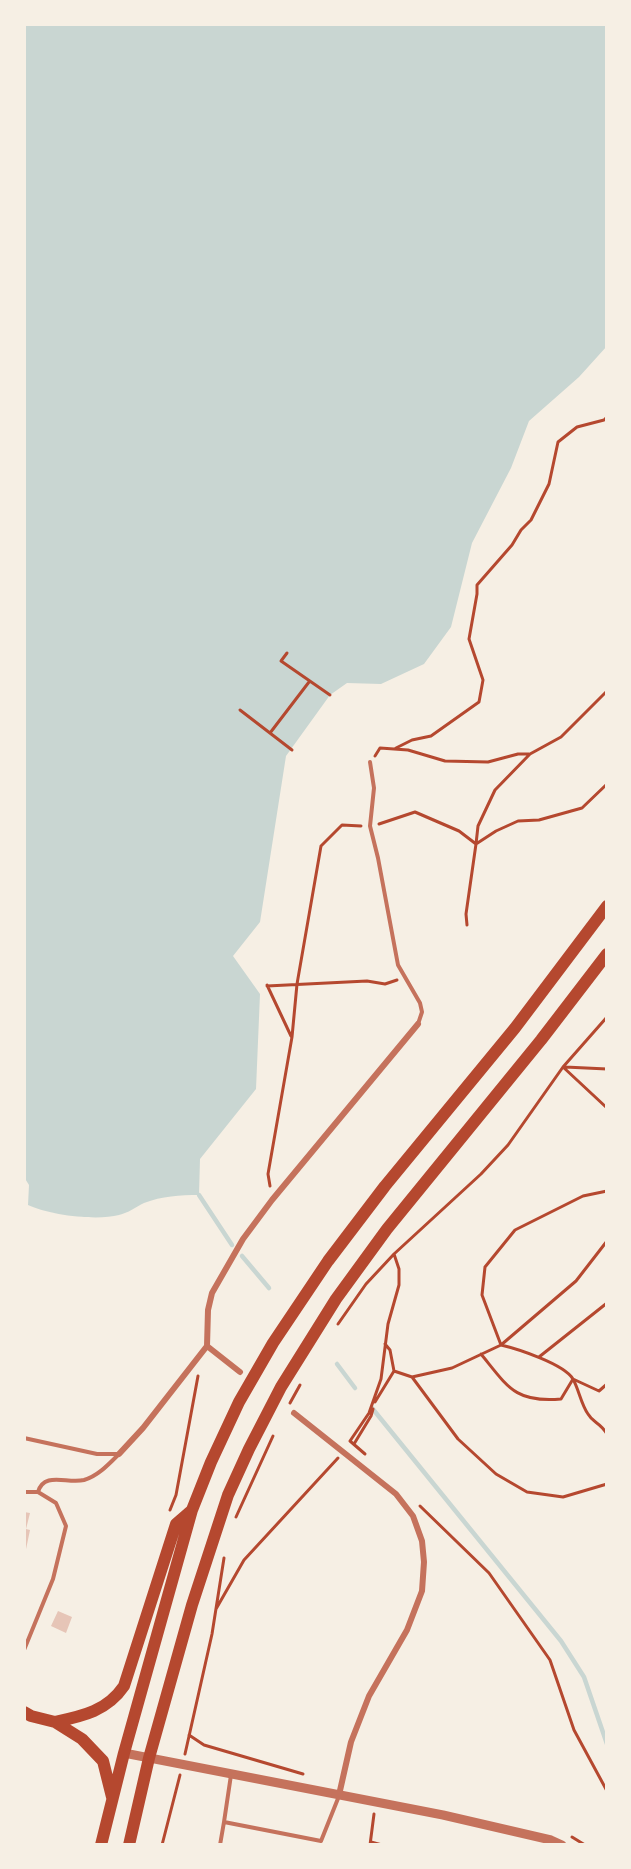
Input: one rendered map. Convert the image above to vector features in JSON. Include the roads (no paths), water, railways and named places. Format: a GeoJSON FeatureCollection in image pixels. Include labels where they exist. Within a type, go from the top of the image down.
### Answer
{"type":"FeatureCollection","features":[{"type":"Feature","properties":{"kind":"highway"},"geometry":{"type":"LineString","coordinates":[[101,1845],[124,1753],[192,1510],[211,1461],[239,1402],[273,1342],[328,1261],[385,1186],[515,1028],[607,906]]}},
{"type":"Feature","properties":{"kind":"highway"},"geometry":{"type":"LineString","coordinates":[[129,1845],[149,1758],[192,1605],[228,1495],[281,1387],[336,1299],[387,1228],[541,1040],[607,954]]}},
{"type":"Feature","properties":{"kind":"highway"},"geometry":{"type":"LineString","coordinates":[[55,1722],[92,1713],[105,1707],[124,1686],[176,1524],[192,1510]]}},
{"type":"Feature","properties":{"kind":"highway"},"geometry":{"type":"LineString","coordinates":[[24,1712],[55,1722],[82,1739],[103,1761],[112,1798]]}},
{"type":"Feature","properties":{"kind":"street"},"geometry":{"type":"LineString","coordinates":[[119,1454],[143,1428],[207,1346],[208,1310],[212,1293],[243,1239],[272,1200],[418,1024]]}},
{"type":"Feature","properties":{"kind":"street"},"geometry":{"type":"LineString","coordinates":[[207,1346],[240,1372]]}},
{"type":"Feature","properties":{"kind":"street"},"geometry":{"type":"LineString","coordinates":[[294,1413],[396,1494],[413,1516],[422,1541],[424,1562],[422,1591],[407,1630],[369,1696],[351,1742],[339,1795]]}},
{"type":"Feature","properties":{"kind":"street"},"geometry":{"type":"LineString","coordinates":[[124,1753],[443,1815],[551,1840],[562,1845]]}},
{"type":"Feature","properties":{"kind":"lane"},"geometry":{"type":"LineString","coordinates":[[370,762],[374,788],[370,826],[398,965],[420,1003],[422,1012],[418,1024]]}},
{"type":"Feature","properties":{"kind":"lane"},"geometry":{"type":"LineString","coordinates":[[24,1438],[98,1454],[119,1454]]}},
{"type":"Feature","properties":{"kind":"lane"},"geometry":{"type":"LineString","coordinates":[[38,1492],[40,1485],[51,1479],[73,1481],[92,1477],[119,1454]]}},
{"type":"Feature","properties":{"kind":"lane"},"geometry":{"type":"LineString","coordinates":[[24,1492],[38,1492],[56,1503],[66,1526],[53,1579],[24,1650]]}},
{"type":"Feature","properties":{"kind":"lane"},"geometry":{"type":"LineString","coordinates":[[220,1845],[231,1775]]}},
{"type":"Feature","properties":{"kind":"lane"},"geometry":{"type":"LineString","coordinates":[[224,1822],[319,1843],[339,1795]]}},
{"type":"Feature","properties":{"kind":"waterway"},"geometry":{"type":"LineString","coordinates":[[199,1195],[232,1245]]}},
{"type":"Feature","properties":{"kind":"waterway"},"geometry":{"type":"LineString","coordinates":[[242,1256],[269,1288]]}},
{"type":"Feature","properties":{"kind":"waterway"},"geometry":{"type":"LineString","coordinates":[[337,1364],[355,1388]]}},
{"type":"Feature","properties":{"kind":"waterway"},"geometry":{"type":"LineString","coordinates":[[372,1408],[561,1641],[584,1677],[607,1744]]}}]}
